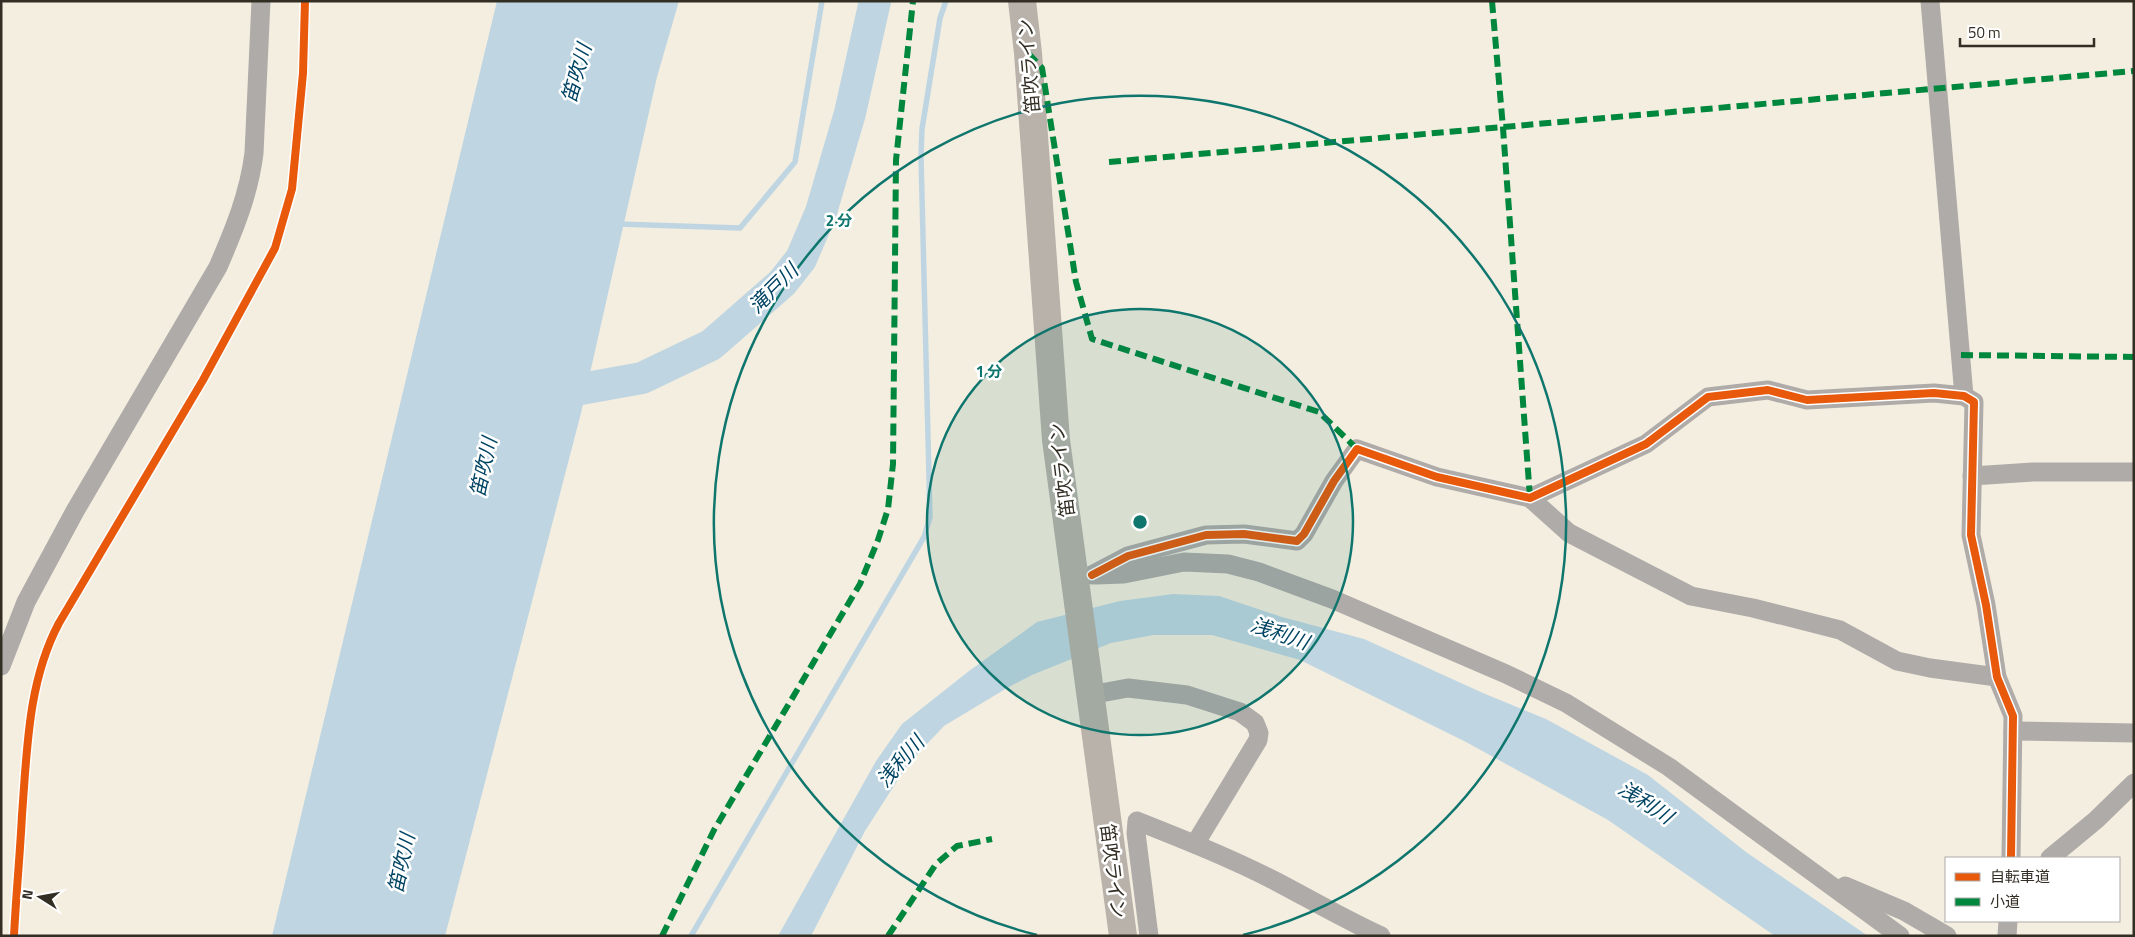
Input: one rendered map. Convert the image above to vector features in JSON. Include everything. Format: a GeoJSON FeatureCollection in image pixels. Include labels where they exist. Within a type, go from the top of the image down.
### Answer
{"type":"FeatureCollection","features":[{"type":"Feature","properties":{"kind":"highway","name":"笛吹ライン"},"geometry":{"type":"LineString","coordinates":[[1022,1],[1028,53],[1056,440],[1080,583],[1089,685],[1123,936]]}},
{"type":"Feature","properties":{"kind":"street"},"geometry":{"type":"LineString","coordinates":[[1,666],[26,602],[75,511],[218,267],[236,226],[251,176],[254,153],[261,1]]}},
{"type":"Feature","properties":{"kind":"street"},"geometry":{"type":"LineString","coordinates":[[1930,1],[1964,396]]}},
{"type":"Feature","properties":{"kind":"street"},"geometry":{"type":"LineString","coordinates":[[1530,498],[1646,444],[1708,397],[1768,390],[1807,400],[1934,393],[1964,396],[1974,402],[1971,535],[1986,605],[1997,677],[2013,716],[2010,857]]}},
{"type":"Feature","properties":{"kind":"street"},"geometry":{"type":"LineString","coordinates":[[1080,583],[1128,556],[1206,535],[1244,534],[1297,540],[1304,534],[1334,482],[1357,449],[1437,477],[1530,498],[1569,533],[1691,596],[1753,608],[1840,630],[1896,661],[1930,668],[1997,677]]}},
{"type":"Feature","properties":{"kind":"street"},"geometry":{"type":"LineString","coordinates":[[1972,476],[2033,472],[2134,472]]}},
{"type":"Feature","properties":{"kind":"street"},"geometry":{"type":"LineString","coordinates":[[1080,583],[1184,562],[1228,564],[1260,572],[1332,599],[1506,674],[1566,703],[1669,767],[1900,936]]}},
{"type":"Feature","properties":{"kind":"street"},"geometry":{"type":"LineString","coordinates":[[1089,685],[1187,695],[1240,712],[1255,723],[1259,733],[1258,740],[1195,844]]}},
{"type":"Feature","properties":{"kind":"street"},"geometry":{"type":"LineString","coordinates":[[2013,731],[2134,734]]}},
{"type":"Feature","properties":{"kind":"street"},"geometry":{"type":"LineString","coordinates":[[2051,857],[2096,820],[2134,783]]}},
{"type":"Feature","properties":{"kind":"street"},"geometry":{"type":"LineString","coordinates":[[1149,936],[1136,833],[1137,821],[1195,844],[1278,883],[1352,923],[1382,936]]}},
{"type":"Feature","properties":{"kind":"street"},"geometry":{"type":"LineString","coordinates":[[1817,874],[1904,911],[1947,936]]}},
{"type":"Feature","properties":{"kind":"street"},"geometry":{"type":"LineString","coordinates":[[2007,936],[2008,922]]}},
{"type":"Feature","properties":{"kind":"water","name":"笛吹川"},"geometry":{"type":"Polygon","coordinates":[[[497,1],[679,1],[657,77],[581,413],[445,936],[272,936],[497,1]]]}},
{"type":"Feature","properties":{"kind":"water","name":"浅利川"},"geometry":{"type":"Polygon","coordinates":[[[1173,594],[1219,596],[1282,617],[1364,639],[1483,693],[1546,719],[1648,775],[1746,852],[1868,936],[1775,936],[1608,820],[1466,742],[1300,660],[1212,635],[1153,635],[1111,643],[1032,675],[944,726],[908,764],[865,831],[811,936],[778,936],[876,761],[902,724],[969,671],[1037,622],[1120,601],[1173,594]]]}},
{"type":"Feature","properties":{"kind":"waterway"},"geometry":{"type":"LineString","coordinates":[[618,224],[740,228],[795,162],[822,1]]}},
{"type":"Feature","properties":{"kind":"waterway","name":"滝戸川"},"geometry":{"type":"LineString","coordinates":[[542,396],[642,378],[711,345],[782,283],[801,259],[821,212],[850,113],[875,1]]}},
{"type":"Feature","properties":{"kind":"waterway"},"geometry":{"type":"LineString","coordinates":[[691,936],[924,537],[930,517],[921,156],[922,129],[940,18],[946,1]]}},
{"type":"Feature","properties":{"kind":"marked path"},"geometry":{"type":"LineString","coordinates":[[662,936],[714,830],[860,584],[888,509],[893,464],[896,160],[913,1]]}},
{"type":"Feature","properties":{"kind":"marked path"},"geometry":{"type":"LineString","coordinates":[[1492,1],[1530,498]]}},
{"type":"Feature","properties":{"kind":"marked path"},"geometry":{"type":"LineString","coordinates":[[1028,53],[1042,68],[1076,282],[1092,339],[1319,412],[1357,449]]}},
{"type":"Feature","properties":{"kind":"marked path"},"geometry":{"type":"LineString","coordinates":[[1109,162],[2134,71]]}},
{"type":"Feature","properties":{"kind":"marked path"},"geometry":{"type":"LineString","coordinates":[[1961,355],[2134,357]]}},
{"type":"Feature","properties":{"kind":"marked path"},"geometry":{"type":"LineString","coordinates":[[888,936],[936,864],[957,846],[992,839]]}},
{"type":"Feature","properties":{"kind":"cycle path"},"geometry":{"type":"LineString","coordinates":[[14,936],[28,741],[35,692],[41,668],[59,623],[203,380],[275,248],[292,189],[303,73],[305,1]]}},
{"type":"Feature","properties":{"kind":"cycle path"},"geometry":{"type":"LineString","coordinates":[[1092,575],[1128,556],[1206,535],[1244,534],[1297,541],[1304,534],[1334,481],[1357,449],[1437,477],[1530,498],[1646,444],[1708,397],[1768,390],[1807,400],[1934,393],[1964,396],[1974,402],[1971,535],[1986,605],[1997,677],[2013,716],[2011,857]]}}]}
